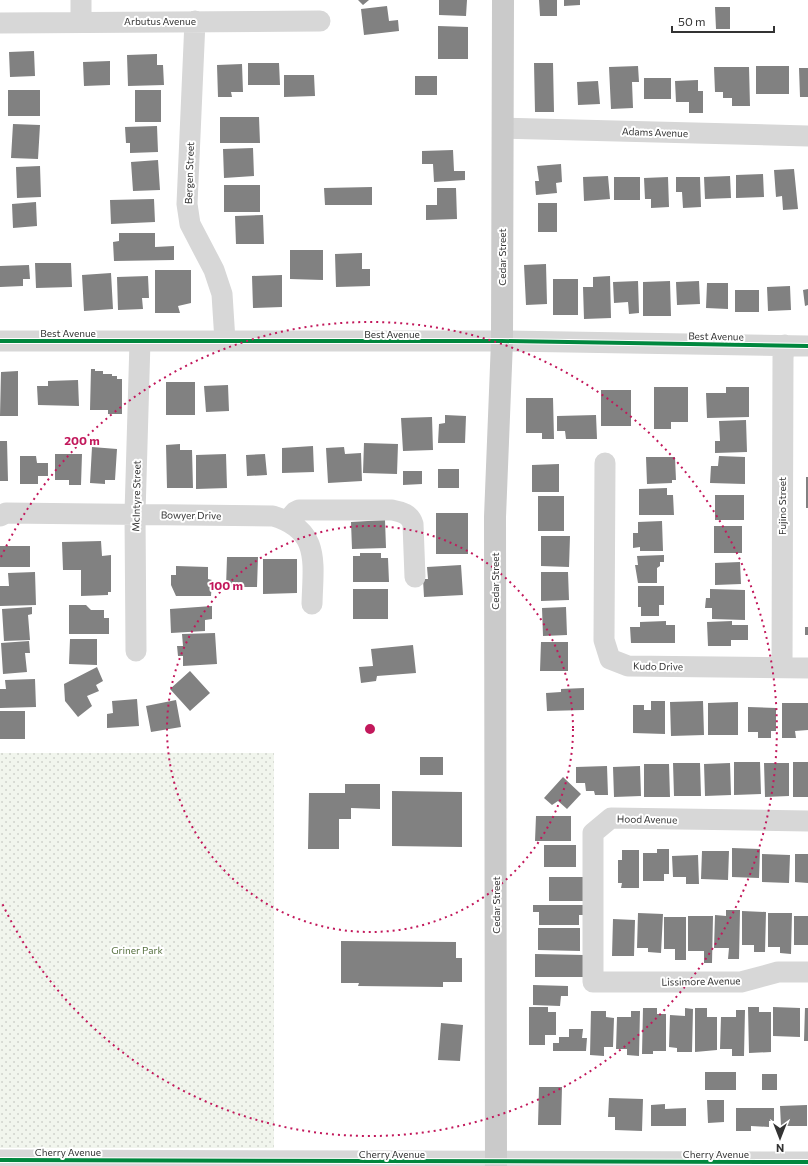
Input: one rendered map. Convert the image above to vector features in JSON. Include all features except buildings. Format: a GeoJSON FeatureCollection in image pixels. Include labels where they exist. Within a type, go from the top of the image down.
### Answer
{"type":"FeatureCollection","features":[{"type":"Feature","properties":{"kind":"main road","name":"Cedar Street"},"geometry":{"type":"LineString","coordinates":[[495,1165],[495,517],[502,341],[503,0]]}},
{"type":"Feature","properties":{"kind":"street"},"geometry":{"type":"LineString","coordinates":[[81,0],[81,22]]}},
{"type":"Feature","properties":{"kind":"street","name":"Bergen Street"},"geometry":{"type":"LineString","coordinates":[[195,21],[187,204],[190,224],[214,270],[222,294],[225,341]]}},
{"type":"Feature","properties":{"kind":"street","name":"Arbutus Avenue"},"geometry":{"type":"LineString","coordinates":[[0,23],[320,21]]}},
{"type":"Feature","properties":{"kind":"street","name":"Adams Avenue"},"geometry":{"type":"LineString","coordinates":[[503,128],[808,136]]}},
{"type":"Feature","properties":{"kind":"street","name":"Best Avenue"},"geometry":{"type":"LineString","coordinates":[[0,341],[502,341],[808,346]]}},
{"type":"Feature","properties":{"kind":"street","name":"McIntyre Street"},"geometry":{"type":"LineString","coordinates":[[136,651],[135,514],[140,341]]}},
{"type":"Feature","properties":{"kind":"street","name":"Fujino Street"},"geometry":{"type":"LineString","coordinates":[[782,667],[783,365],[785,345]]}},
{"type":"Feature","properties":{"kind":"street","name":"Kudo Drive"},"geometry":{"type":"LineString","coordinates":[[605,463],[604,640],[610,659],[628,666],[808,668]]}},
{"type":"Feature","properties":{"kind":"street"},"geometry":{"type":"LineString","coordinates":[[312,604],[313,552],[298,527],[288,520],[295,512],[299,510],[392,510],[405,513],[411,519],[413,524],[415,577]]}},
{"type":"Feature","properties":{"kind":"street","name":"Bowyer Drive"},"geometry":{"type":"LineString","coordinates":[[0,516],[6,513],[135,514],[272,516],[288,520]]}},
{"type":"Feature","properties":{"kind":"street","name":"Hood Avenue"},"geometry":{"type":"LineString","coordinates":[[593,982],[593,833],[611,818],[808,820]]}},
{"type":"Feature","properties":{"kind":"street","name":"Lissimore Avenue"},"geometry":{"type":"LineString","coordinates":[[593,982],[741,982],[778,972],[808,972]]}},
{"type":"Feature","properties":{"kind":"street","name":"Cherry Avenue"},"geometry":{"type":"LineString","coordinates":[[0,1160],[495,1165],[808,1162]]}},
{"type":"Feature","properties":{"kind":"green space","name":"Griner Park"},"geometry":{"type":"Polygon","coordinates":[[[0,753],[274,753],[274,1148],[0,1148],[0,753]]]}},
{"type":"Feature","properties":{"kind":"cycle path"},"geometry":{"type":"LineString","coordinates":[[0,341],[502,341],[808,346]]}},
{"type":"Feature","properties":{"kind":"cycle path"},"geometry":{"type":"LineString","coordinates":[[0,1160],[808,1162]]}}]}
